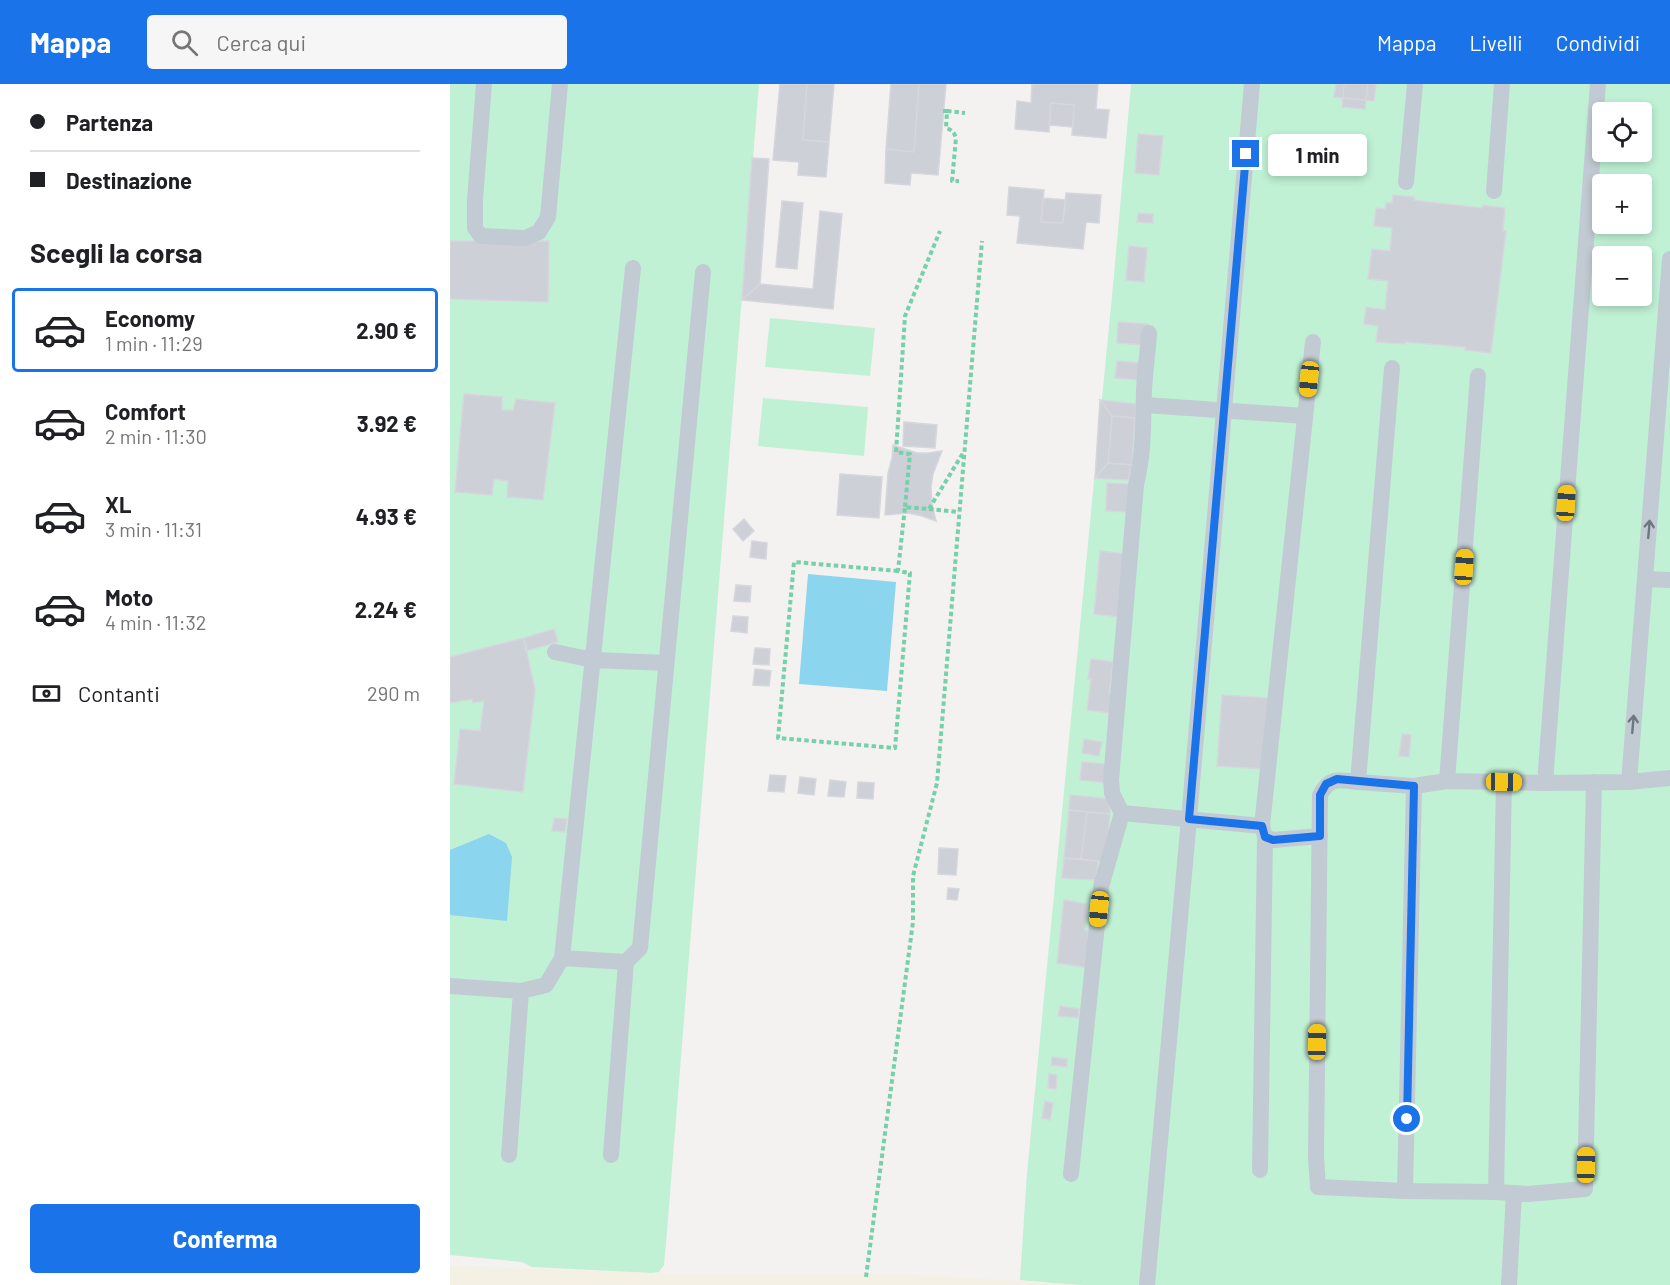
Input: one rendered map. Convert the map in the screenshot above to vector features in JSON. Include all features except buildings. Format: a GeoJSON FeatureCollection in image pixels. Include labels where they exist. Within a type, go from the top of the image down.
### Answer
{"type":"FeatureCollection","features":[{"type":"Feature","properties":{"kind":"lane"},"geometry":{"type":"LineString","coordinates":[[484,84],[475,228],[481,236],[525,238],[538,232],[548,217],[560,84]]}},
{"type":"Feature","properties":{"kind":"lane"},"geometry":{"type":"LineString","coordinates":[[1147,1285],[1252,84]]}},
{"type":"Feature","properties":{"kind":"lane"},"geometry":{"type":"LineString","coordinates":[[1406,182],[1415,84]]}},
{"type":"Feature","properties":{"kind":"lane"},"geometry":{"type":"LineString","coordinates":[[1494,191],[1502,84]]}},
{"type":"Feature","properties":{"kind":"lane"},"geometry":{"type":"LineString","coordinates":[[1545,783],[1598,84]]}},
{"type":"Feature","properties":{"kind":"lane"},"geometry":{"type":"LineString","coordinates":[[1629,782],[1670,259]]}},
{"type":"Feature","properties":{"kind":"lane"},"geometry":{"type":"LineString","coordinates":[[450,986],[521,991],[546,985],[562,958],[633,268]]}},
{"type":"Feature","properties":{"kind":"lane"},"geometry":{"type":"LineString","coordinates":[[611,1155],[626,962],[640,948],[703,272]]}},
{"type":"Feature","properties":{"kind":"lane"},"geometry":{"type":"LineString","coordinates":[[1071,1174],[1101,887],[1122,813],[1112,793],[1111,780],[1136,485],[1141,466],[1149,333]]}},
{"type":"Feature","properties":{"kind":"lane"},"geometry":{"type":"LineString","coordinates":[[1260,1170],[1263,831],[1313,342]]}},
{"type":"Feature","properties":{"kind":"lane"},"geometry":{"type":"LineString","coordinates":[[1358,782],[1392,368]]}},
{"type":"Feature","properties":{"kind":"lane"},"geometry":{"type":"LineString","coordinates":[[1447,781],[1478,376]]}},
{"type":"Feature","properties":{"kind":"lane"},"geometry":{"type":"LineString","coordinates":[[1145,405],[1305,416]]}},
{"type":"Feature","properties":{"kind":"lane"},"geometry":{"type":"LineString","coordinates":[[1645,579],[1670,580]]}},
{"type":"Feature","properties":{"kind":"lane"},"geometry":{"type":"LineString","coordinates":[[555,652],[592,660],[666,663]]}},
{"type":"Feature","properties":{"kind":"lane"},"geometry":{"type":"LineString","coordinates":[[1594,782],[1585,1189],[1528,1194],[1318,1187],[1316,1145],[1320,795],[1326,784],[1337,779],[1414,786],[1447,781],[1629,782],[1670,778]]}},
{"type":"Feature","properties":{"kind":"lane"},"geometry":{"type":"LineString","coordinates":[[1496,1192],[1504,782]]}},
{"type":"Feature","properties":{"kind":"lane"},"geometry":{"type":"LineString","coordinates":[[1406,1191],[1414,786]]}},
{"type":"Feature","properties":{"kind":"lane"},"geometry":{"type":"LineString","coordinates":[[1122,813],[1189,819],[1263,831],[1273,840],[1320,836]]}},
{"type":"Feature","properties":{"kind":"lane"},"geometry":{"type":"LineString","coordinates":[[562,958],[626,962]]}},
{"type":"Feature","properties":{"kind":"lane"},"geometry":{"type":"LineString","coordinates":[[509,1155],[521,991]]}},
{"type":"Feature","properties":{"kind":"lane"},"geometry":{"type":"LineString","coordinates":[[1509,1285],[1514,1193]]}},
{"type":"Feature","properties":{"kind":"path"},"geometry":{"type":"LineString","coordinates":[[959,181],[952,180],[956,138],[951,129],[946,128],[945,111],[965,113]]}},
{"type":"Feature","properties":{"kind":"path"},"geometry":{"type":"LineString","coordinates":[[898,571],[910,454],[896,452],[905,316],[940,231]]}},
{"type":"Feature","properties":{"kind":"path"},"geometry":{"type":"LineString","coordinates":[[866,1277],[913,922],[913,876],[937,783],[982,241]]}},
{"type":"Feature","properties":{"kind":"path"},"geometry":{"type":"LineString","coordinates":[[929,509],[964,452]]}},
{"type":"Feature","properties":{"kind":"path"},"geometry":{"type":"LineString","coordinates":[[905,507],[959,512]]}},
{"type":"Feature","properties":{"kind":"path"},"geometry":{"type":"LineString","coordinates":[[794,562],[898,571],[910,573],[895,748],[778,738],[794,562]]}},
{"type":"Feature","properties":{"kind":"green space"},"geometry":{"type":"Polygon","coordinates":[[[450,84],[759,84],[666,1244],[664,1265],[659,1272],[532,1267],[522,1262],[450,1255],[450,84]]]}},
{"type":"Feature","properties":{"kind":"green space"},"geometry":{"type":"Polygon","coordinates":[[[1131,84],[1670,84],[1670,1285],[1075,1285],[1020,1280],[1027,1173],[1131,84]]]}},
{"type":"Feature","properties":{"kind":"green space"},"geometry":{"type":"Polygon","coordinates":[[[770,318],[875,328],[870,376],[765,367],[770,318]]]}},
{"type":"Feature","properties":{"kind":"green space"},"geometry":{"type":"Polygon","coordinates":[[[763,398],[868,407],[864,456],[758,446],[763,398]]]}},
{"type":"Feature","properties":{"kind":"sand"},"geometry":{"type":"Polygon","coordinates":[[[450,1266],[651,1273],[883,1273],[1084,1285],[450,1285],[450,1266]]]}},
{"type":"Feature","properties":{"kind":"water"},"geometry":{"type":"Polygon","coordinates":[[[808,574],[896,582],[887,691],[799,684],[808,574]]]}},
{"type":"Feature","properties":{"kind":"water"},"geometry":{"type":"Polygon","coordinates":[[[489,834],[506,843],[512,857],[507,921],[450,915],[450,850],[489,834]]]}},
{"type":"Feature","properties":{"kind":"route"},"geometry":{"type":"LineString","coordinates":[[1246,154],[1189,819],[1262,826],[1265,837],[1273,840],[1320,836],[1320,795],[1326,784],[1337,779],[1414,786],[1407,1119]]}}]}
